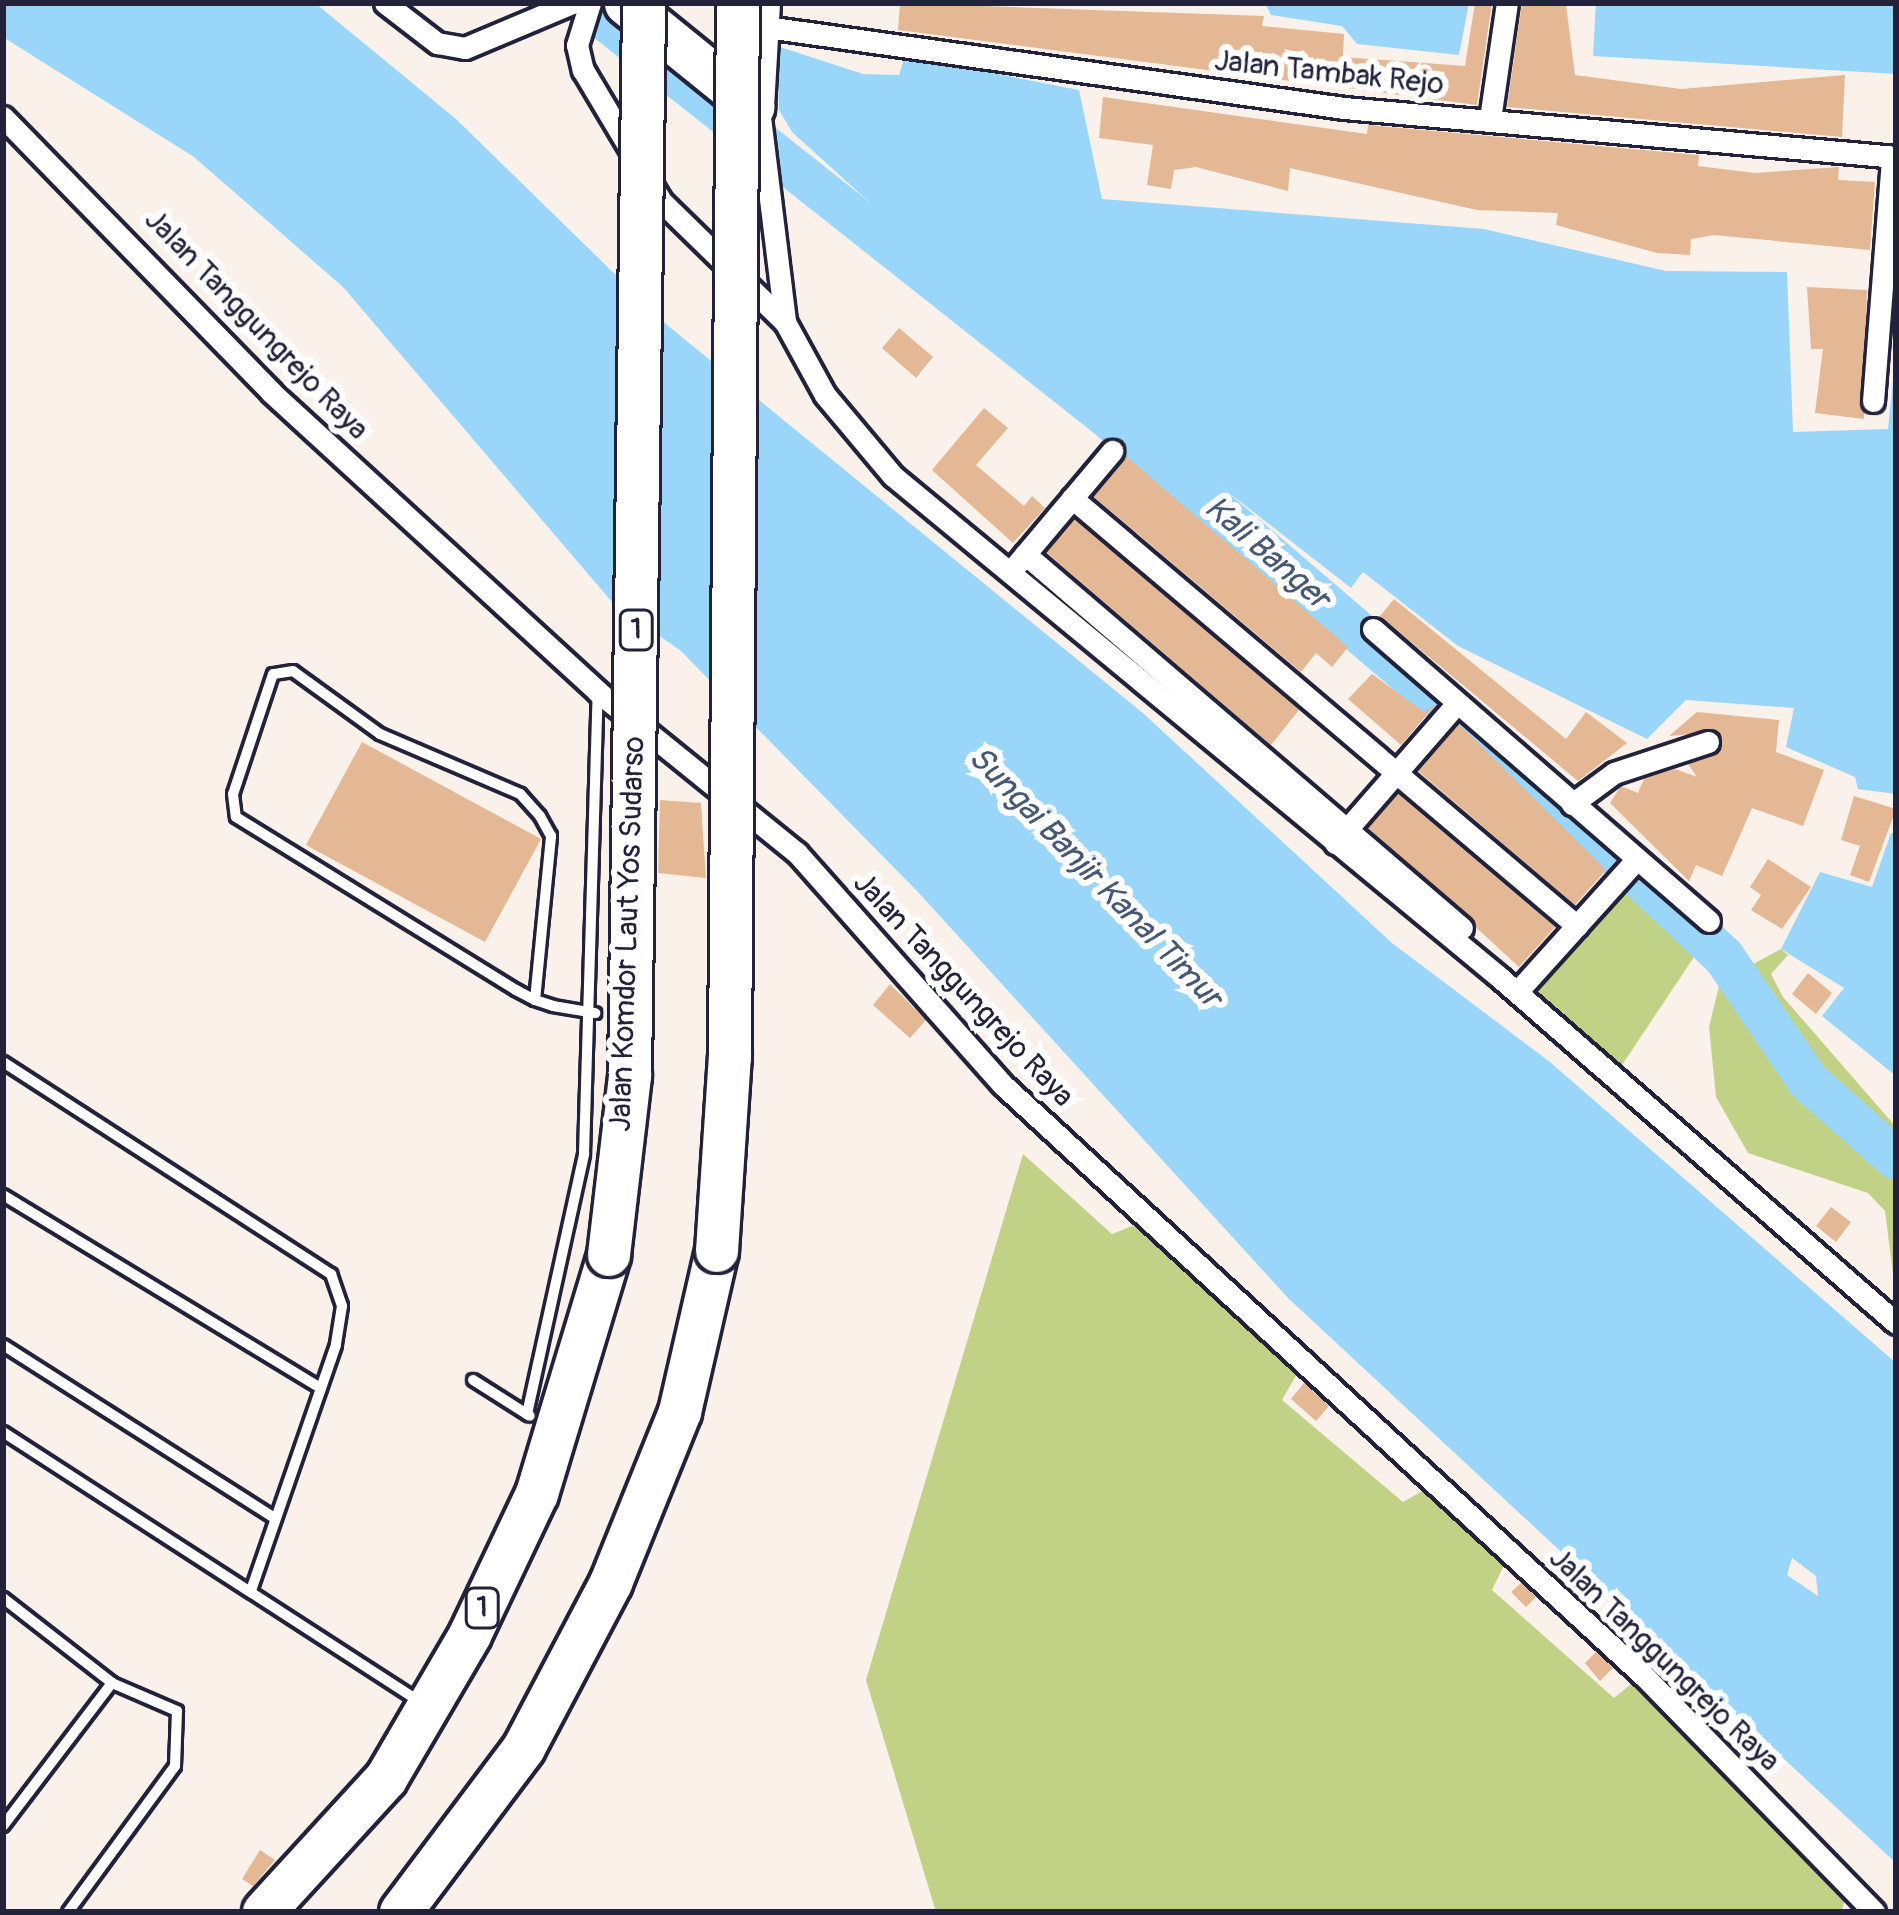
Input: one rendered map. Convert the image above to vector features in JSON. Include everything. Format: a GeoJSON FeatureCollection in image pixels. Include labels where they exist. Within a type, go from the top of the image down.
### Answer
{"type":"FeatureCollection","features":[{"type":"Feature","properties":{"kind":"highway"},"geometry":{"type":"LineString","coordinates":[[625,3],[745,106],[758,100],[752,10]]}},
{"type":"Feature","properties":{"kind":"highway","name":"Jalan Komdor Laut Yos Sudarso"},"geometry":{"type":"LineString","coordinates":[[265,1912],[386,1779],[428,1707],[609,1255],[630,1076],[644,3]]}},
{"type":"Feature","properties":{"kind":"highway"},"geometry":{"type":"LineString","coordinates":[[401,1912],[524,1748],[611,1582],[680,1412],[717,1251],[730,1057],[752,10]]}},
{"type":"Feature","properties":{"kind":"street"},"geometry":{"type":"LineString","coordinates":[[385,3],[437,44],[482,47],[582,8],[583,70],[661,201],[785,322],[881,464],[1010,574],[1522,987],[1896,1323]]}},
{"type":"Feature","properties":{"kind":"street"},"geometry":{"type":"LineString","coordinates":[[1490,119],[1507,3]]}},
{"type":"Feature","properties":{"kind":"street","name":"Jalan Tambak Rejo"},"geometry":{"type":"LineString","coordinates":[[752,10],[1490,119],[1894,157]]}},
{"type":"Feature","properties":{"kind":"street"},"geometry":{"type":"LineString","coordinates":[[758,100],[785,322]]}},
{"type":"Feature","properties":{"kind":"street","name":"Jalan Tanggungrejo Raya"},"geometry":{"type":"LineString","coordinates":[[3,117],[271,392],[598,692],[797,853],[1003,1084],[1646,1677],[1865,1909]]}},
{"type":"Feature","properties":{"kind":"street"},"geometry":{"type":"LineString","coordinates":[[1873,401],[1894,157]]}},
{"type":"Feature","properties":{"kind":"street"},"geometry":{"type":"LineString","coordinates":[[1010,574],[1112,451]]}},
{"type":"Feature","properties":{"kind":"street"},"geometry":{"type":"LineString","coordinates":[[1072,498],[1577,926]]}},
{"type":"Feature","properties":{"kind":"street"},"geometry":{"type":"LineString","coordinates":[[1025,554],[1340,838]]}},
{"type":"Feature","properties":{"kind":"street"},"geometry":{"type":"LineString","coordinates":[[1373,628],[1709,921]]}},
{"type":"Feature","properties":{"kind":"street"},"geometry":{"type":"LineString","coordinates":[[1340,838],[1457,703]]}},
{"type":"Feature","properties":{"kind":"street"},"geometry":{"type":"LineString","coordinates":[[1572,804],[1614,773],[1708,742]]}},
{"type":"Feature","properties":{"kind":"street"},"geometry":{"type":"LineString","coordinates":[[1522,987],[1635,861]]}},
{"type":"Feature","properties":{"kind":"lane"},"geometry":{"type":"LineString","coordinates":[[535,1000],[551,836],[540,816],[520,794],[380,734],[293,671],[273,674],[233,794],[236,818],[535,1000],[595,1013]]}},
{"type":"Feature","properties":{"kind":"lane"},"geometry":{"type":"LineString","coordinates":[[472,1381],[542,1425],[577,1204],[595,1013],[598,692]]}},
{"type":"Feature","properties":{"kind":"lane"},"geometry":{"type":"LineString","coordinates":[[3,1062],[331,1274],[341,1306],[321,1388],[251,1589]]}},
{"type":"Feature","properties":{"kind":"lane"},"geometry":{"type":"LineString","coordinates":[[3,1195],[321,1388]]}},
{"type":"Feature","properties":{"kind":"lane"},"geometry":{"type":"LineString","coordinates":[[3,1345],[273,1517]]}},
{"type":"Feature","properties":{"kind":"lane"},"geometry":{"type":"LineString","coordinates":[[3,1432],[428,1707]]}},
{"type":"Feature","properties":{"kind":"lane"},"geometry":{"type":"LineString","coordinates":[[3,1598],[112,1683],[177,1712],[181,1746],[68,1912]]}},
{"type":"Feature","properties":{"kind":"lane"},"geometry":{"type":"LineString","coordinates":[[3,1826],[112,1683]]}},
{"type":"Feature","properties":{"kind":"green space"},"geometry":{"type":"Polygon","coordinates":[[[1632,879],[1704,942],[1620,1068],[1531,994],[1632,879]]]}},
{"type":"Feature","properties":{"kind":"green space"},"geometry":{"type":"Polygon","coordinates":[[[1781,949],[1788,955],[1771,974],[1783,997],[1896,1127],[1896,1297],[1885,1211],[1868,1193],[1748,1153],[1716,1097],[1709,1027],[1720,982],[1781,949]]]}},
{"type":"Feature","properties":{"kind":"green space"},"geometry":{"type":"Polygon","coordinates":[[[1023,1154],[1112,1234],[1140,1223],[1298,1372],[1282,1400],[1403,1502],[1426,1489],[1506,1561],[1492,1590],[1614,1698],[1631,1684],[1672,1720],[1846,1897],[1841,1912],[936,1912],[866,1680],[1023,1154]]]}},
{"type":"Feature","properties":{"kind":"water","name":"Sungai Banjir Kanal Timur"},"geometry":{"type":"Polygon","coordinates":[[[3,3],[315,3],[456,119],[667,325],[1144,714],[1392,943],[1550,1062],[1896,1363],[1896,1863],[1288,1298],[918,892],[681,651],[612,602],[343,287],[194,157],[3,37],[3,3]],[[1792,1558],[1787,1575],[1818,1596],[1816,1576],[1792,1558]]]}},
{"type":"Feature","properties":{"kind":"water"},"geometry":{"type":"Polygon","coordinates":[[[1265,3],[1469,3],[1459,55],[1357,44],[1342,26],[1271,15],[1265,3]]]}},
{"type":"Feature","properties":{"kind":"water"},"geometry":{"type":"Polygon","coordinates":[[[1596,3],[1896,3],[1896,74],[1593,56],[1596,3]]]}},
{"type":"Feature","properties":{"kind":"water"},"geometry":{"type":"Polygon","coordinates":[[[777,46],[863,74],[899,75],[905,56],[1079,90],[1102,199],[1484,229],[1666,271],[1787,272],[1793,432],[1888,429],[1896,351],[1896,794],[1858,789],[1855,777],[1786,747],[1794,708],[1686,700],[1647,739],[1458,646],[1363,572],[1351,588],[951,276],[792,132],[779,110],[777,46]]]}},
{"type":"Feature","properties":{"kind":"water"},"geometry":{"type":"Polygon","coordinates":[[[1891,833],[1896,833],[1896,1076],[1822,1016],[1844,988],[1781,949],[1820,872],[1872,887],[1891,833]]]}},
{"type":"Feature","properties":{"kind":"building"},"geometry":{"type":"Polygon","coordinates":[[[900,3],[1264,16],[1262,26],[1344,34],[1343,57],[1465,66],[1475,3],[1492,3],[1477,105],[898,30],[900,3]]]}},
{"type":"Feature","properties":{"kind":"building"},"geometry":{"type":"Polygon","coordinates":[[[1522,3],[1566,5],[1575,75],[1681,89],[1845,75],[1842,137],[1507,107],[1522,3]]]}},
{"type":"Feature","properties":{"kind":"building"},"geometry":{"type":"Polygon","coordinates":[[[1103,97],[1367,134],[1368,125],[1699,155],[1698,166],[1755,173],[1839,167],[1838,180],[1875,182],[1870,250],[1714,235],[1691,239],[1690,255],[1657,253],[1556,225],[1558,213],[1477,210],[1290,168],[1288,191],[1196,167],[1174,170],[1171,189],[1147,185],[1153,145],[1099,138],[1103,97]]]}},
{"type":"Feature","properties":{"kind":"building"},"geometry":{"type":"Polygon","coordinates":[[[1807,287],[1867,290],[1864,419],[1815,413],[1823,349],[1811,349],[1807,287]]]}},
{"type":"Feature","properties":{"kind":"building"},"geometry":{"type":"Polygon","coordinates":[[[899,328],[933,357],[916,378],[882,348],[899,328]]]}},
{"type":"Feature","properties":{"kind":"building"},"geometry":{"type":"Polygon","coordinates":[[[984,408],[1008,428],[976,465],[1024,506],[1032,496],[1045,508],[1013,543],[932,470],[984,408]]]}},
{"type":"Feature","properties":{"kind":"building"},"geometry":{"type":"Polygon","coordinates":[[[1126,456],[1348,647],[1332,667],[1316,653],[1301,672],[1093,496],[1126,456]]]}},
{"type":"Feature","properties":{"kind":"building"},"geometry":{"type":"Polygon","coordinates":[[[1074,519],[1299,710],[1271,745],[1046,552],[1074,519]]]}},
{"type":"Feature","properties":{"kind":"building"},"geometry":{"type":"Polygon","coordinates":[[[1394,599],[1566,739],[1586,712],[1627,743],[1578,781],[1380,616],[1394,599]]]}},
{"type":"Feature","properties":{"kind":"building"},"geometry":{"type":"Polygon","coordinates":[[[1372,674],[1424,712],[1436,704],[1401,745],[1348,699],[1372,674]]]}},
{"type":"Feature","properties":{"kind":"building"},"geometry":{"type":"Polygon","coordinates":[[[1697,712],[1779,720],[1776,752],[1824,770],[1803,826],[1752,808],[1722,876],[1696,865],[1689,881],[1610,803],[1621,786],[1638,793],[1644,779],[1675,769],[1697,777],[1688,764],[1718,753],[1719,732],[1669,736],[1697,712]]]}},
{"type":"Feature","properties":{"kind":"building"},"geometry":{"type":"Polygon","coordinates":[[[1459,724],[1606,870],[1575,905],[1418,771],[1459,724]]]}},
{"type":"Feature","properties":{"kind":"building"},"geometry":{"type":"Polygon","coordinates":[[[362,742],[541,839],[485,942],[306,845],[362,742]]]}},
{"type":"Feature","properties":{"kind":"building"},"geometry":{"type":"Polygon","coordinates":[[[1398,794],[1555,927],[1519,967],[1368,828],[1398,794]]]}},
{"type":"Feature","properties":{"kind":"building"},"geometry":{"type":"Polygon","coordinates":[[[1854,796],[1896,809],[1869,882],[1850,875],[1860,846],[1841,840],[1854,796]]]}},
{"type":"Feature","properties":{"kind":"building"},"geometry":{"type":"Polygon","coordinates":[[[660,800],[701,803],[706,878],[658,873],[660,800]]]}},
{"type":"Feature","properties":{"kind":"building"},"geometry":{"type":"Polygon","coordinates":[[[1768,859],[1811,887],[1782,929],[1751,910],[1761,895],[1750,887],[1768,859]]]}},
{"type":"Feature","properties":{"kind":"building"},"geometry":{"type":"Polygon","coordinates":[[[1808,973],[1832,993],[1816,1014],[1792,994],[1808,973]]]}},
{"type":"Feature","properties":{"kind":"building"},"geometry":{"type":"Polygon","coordinates":[[[890,984],[926,1020],[910,1038],[873,1005],[890,984]]]}},
{"type":"Feature","properties":{"kind":"building"},"geometry":{"type":"Polygon","coordinates":[[[1831,1207],[1851,1222],[1836,1242],[1816,1226],[1831,1207]]]}},
{"type":"Feature","properties":{"kind":"building"},"geometry":{"type":"Polygon","coordinates":[[[1304,1383],[1329,1406],[1316,1421],[1291,1399],[1304,1383]]]}},
{"type":"Feature","properties":{"kind":"building"},"geometry":{"type":"Polygon","coordinates":[[[1521,1583],[1536,1597],[1526,1607],[1511,1592],[1521,1583]]]}},
{"type":"Feature","properties":{"kind":"building"},"geometry":{"type":"Polygon","coordinates":[[[1596,1652],[1613,1668],[1600,1681],[1585,1663],[1596,1652]]]}},
{"type":"Feature","properties":{"kind":"building"},"geometry":{"type":"Polygon","coordinates":[[[260,1850],[275,1860],[253,1886],[242,1879],[260,1850]]]}},
{"type":"Feature","properties":{"kind":"waterway","name":"Kali Banger"},"geometry":{"type":"LineString","coordinates":[[584,3],[1110,419],[1578,820],[1724,957],[1809,1082],[1896,1159]]}}]}
